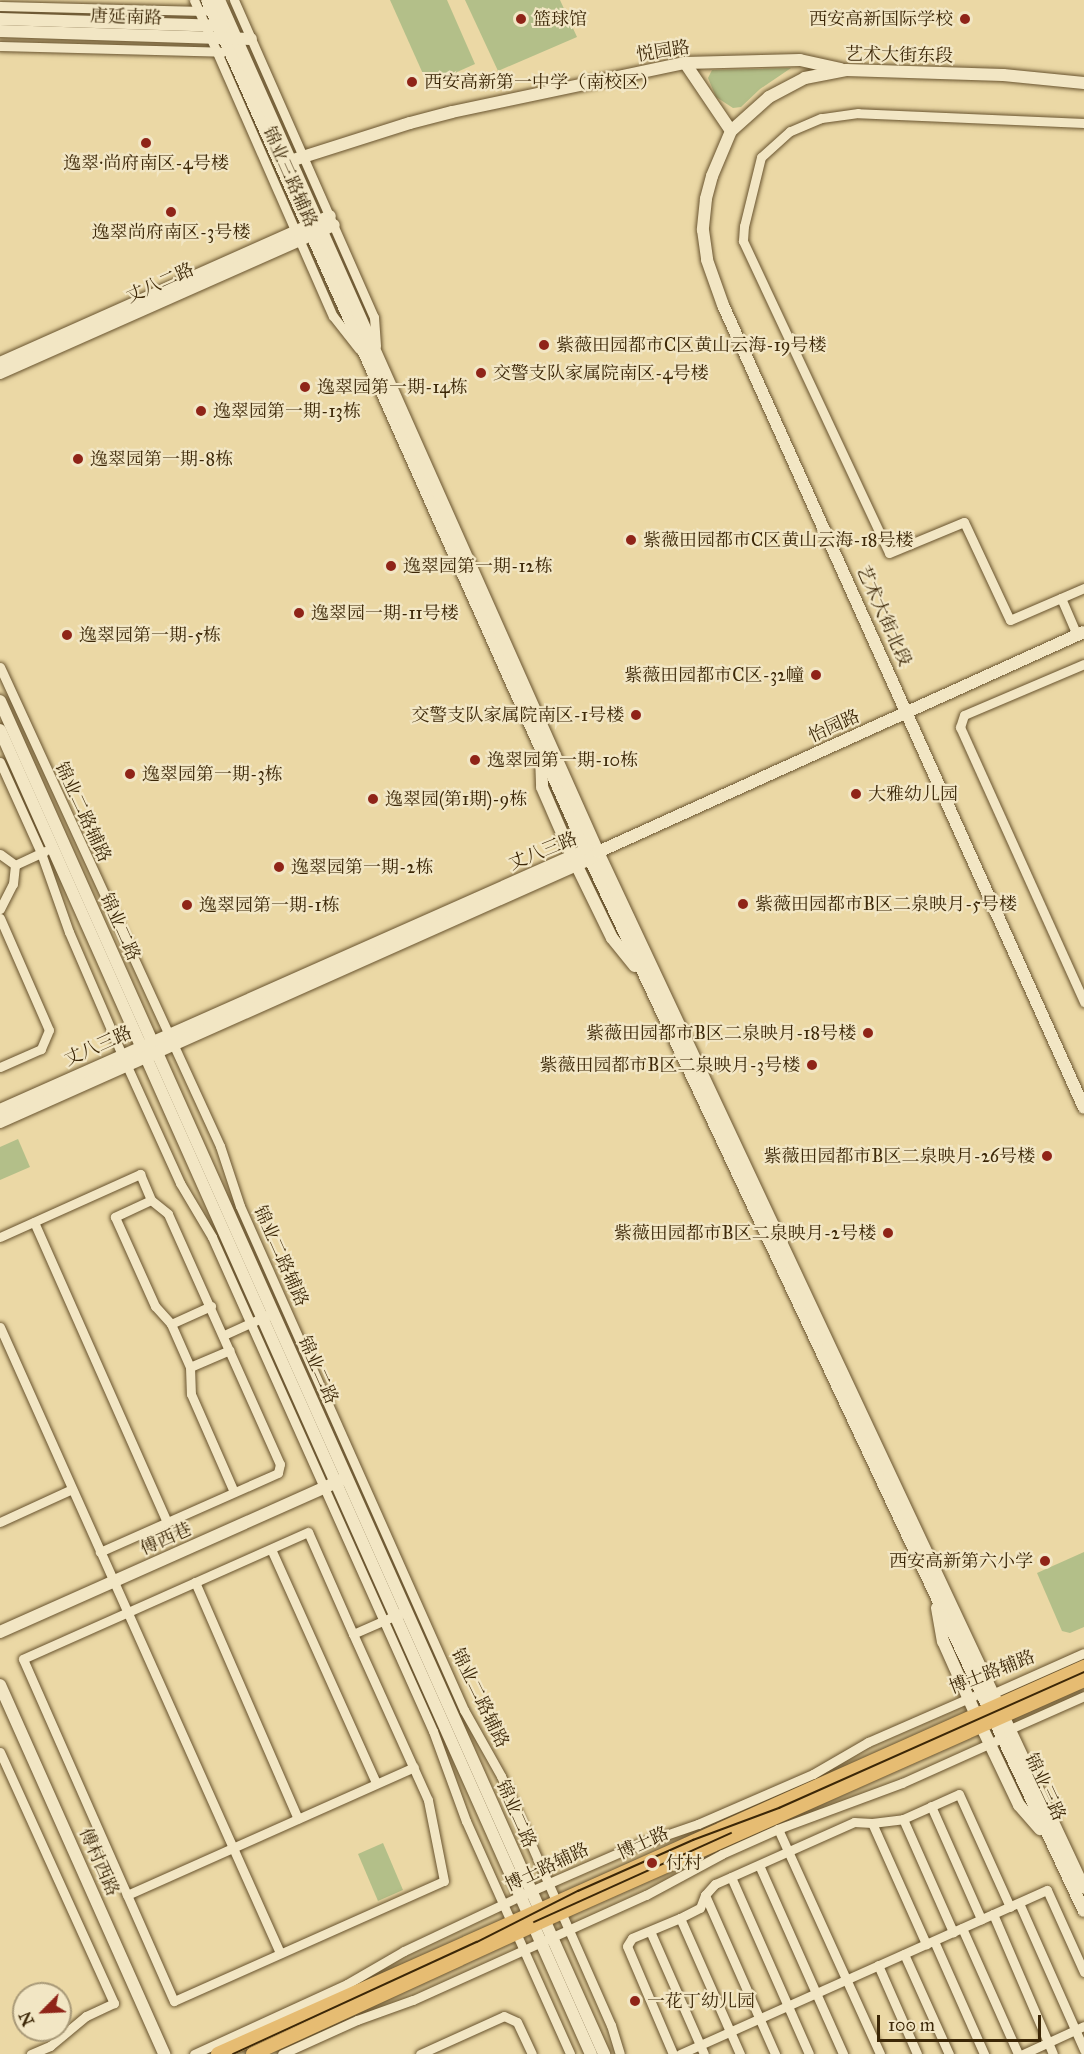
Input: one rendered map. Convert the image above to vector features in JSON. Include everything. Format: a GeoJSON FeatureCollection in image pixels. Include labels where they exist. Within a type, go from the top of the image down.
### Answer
{"type":"FeatureCollection","features":[{"type":"Feature","properties":{"kind":"main road","name":"博士路"},"geometry":{"type":"LineString","coordinates":[[253,2054],[536,1917],[993,1714],[1084,1667]]}},
{"type":"Feature","properties":{"kind":"main road","name":"博士路"},"geometry":{"type":"LineString","coordinates":[[993,1714],[1084,1680]]}},
{"type":"Feature","properties":{"kind":"main road","name":"博士路"},"geometry":{"type":"LineString","coordinates":[[218,2054],[513,1928]]}},
{"type":"Feature","properties":{"kind":"street"},"geometry":{"type":"LineString","coordinates":[[194,0],[205,25],[217,38],[292,161]]}},
{"type":"Feature","properties":{"kind":"street"},"geometry":{"type":"LineString","coordinates":[[217,38],[225,26],[219,0]]}},
{"type":"Feature","properties":{"kind":"street","name":"锦业三路辅路"},"geometry":{"type":"LineString","coordinates":[[234,0],[251,39],[292,161]]}},
{"type":"Feature","properties":{"kind":"street"},"geometry":{"type":"LineString","coordinates":[[0,6],[199,11],[209,6],[237,39],[321,226],[372,356],[540,748],[993,1714],[990,1743],[1019,1804],[1052,1842]]}},
{"type":"Feature","properties":{"kind":"street","name":"唐延南路"},"geometry":{"type":"LineString","coordinates":[[0,19],[225,26]]}},
{"type":"Feature","properties":{"kind":"street","name":"唐延南路"},"geometry":{"type":"LineString","coordinates":[[0,31],[251,39]]}},
{"type":"Feature","properties":{"kind":"street"},"geometry":{"type":"LineString","coordinates":[[0,46],[224,52]]}},
{"type":"Feature","properties":{"kind":"street","name":"锦业三路辅路"},"geometry":{"type":"LineString","coordinates":[[224,52],[298,236],[333,316],[372,356]]}},
{"type":"Feature","properties":{"kind":"street","name":"悦园路"},"geometry":{"type":"LineString","coordinates":[[292,161],[452,112],[685,63],[800,60],[846,70]]}},
{"type":"Feature","properties":{"kind":"street"},"geometry":{"type":"LineString","coordinates":[[685,63],[731,131]]}},
{"type":"Feature","properties":{"kind":"street","name":"艺术大街东段"},"geometry":{"type":"LineString","coordinates":[[731,131],[752,111],[787,86],[805,78],[846,70],[1003,75],[1084,83]]}},
{"type":"Feature","properties":{"kind":"street"},"geometry":{"type":"LineString","coordinates":[[1084,123],[858,112],[821,118],[790,131],[760,157],[744,226],[743,241],[889,554],[964,522],[1010,620],[1084,588]]}},
{"type":"Feature","properties":{"kind":"street","name":"艺术大街北段"},"geometry":{"type":"LineString","coordinates":[[731,131],[712,176],[706,200],[703,230],[707,260],[723,305],[908,712],[1084,1108]]}},
{"type":"Feature","properties":{"kind":"street","name":"丈八二路"},"geometry":{"type":"LineString","coordinates":[[0,363],[321,226]]}},
{"type":"Feature","properties":{"kind":"street","name":"丈八二路"},"geometry":{"type":"LineString","coordinates":[[0,373],[298,236]]}},
{"type":"Feature","properties":{"kind":"street"},"geometry":{"type":"LineString","coordinates":[[372,356],[646,978],[993,1714]]}},
{"type":"Feature","properties":{"kind":"street"},"geometry":{"type":"LineString","coordinates":[[1061,598],[1081,633]]}},
{"type":"Feature","properties":{"kind":"street","name":"怡园路"},"geometry":{"type":"LineString","coordinates":[[591,854],[1081,633]]}},
{"type":"Feature","properties":{"kind":"street"},"geometry":{"type":"LineString","coordinates":[[1084,664],[964,715],[960,728],[1084,1002]]}},
{"type":"Feature","properties":{"kind":"street","name":"锦业二路辅路"},"geometry":{"type":"LineString","coordinates":[[0,668],[84,856],[119,922],[220,1146],[245,1217],[454,1688],[501,1776],[611,2025],[620,2054]]}},
{"type":"Feature","properties":{"kind":"street","name":"锦业二路"},"geometry":{"type":"LineString","coordinates":[[0,701],[52,848]]}},
{"type":"Feature","properties":{"kind":"street","name":"锦业二路"},"geometry":{"type":"LineString","coordinates":[[0,730],[52,848],[149,1049],[536,1917],[604,2054]]}},
{"type":"Feature","properties":{"kind":"street"},"geometry":{"type":"LineString","coordinates":[[540,748],[542,787],[575,860],[612,939],[646,978]]}},
{"type":"Feature","properties":{"kind":"street"},"geometry":{"type":"LineString","coordinates":[[0,762],[52,848],[69,932],[180,1183],[212,1237],[384,1621],[433,1731],[466,1821],[570,2054]]}},
{"type":"Feature","properties":{"kind":"street"},"geometry":{"type":"LineString","coordinates":[[15,865],[52,848]]}},
{"type":"Feature","properties":{"kind":"street"},"geometry":{"type":"LineString","coordinates":[[0,854],[15,865]]}},
{"type":"Feature","properties":{"kind":"street","name":"丈八三路"},"geometry":{"type":"LineString","coordinates":[[0,1122],[149,1049],[591,854]]}},
{"type":"Feature","properties":{"kind":"street"},"geometry":{"type":"LineString","coordinates":[[0,909],[13,884],[15,865]]}},
{"type":"Feature","properties":{"kind":"street"},"geometry":{"type":"LineString","coordinates":[[0,918],[49,1030],[40,1048],[0,1067]]}},
{"type":"Feature","properties":{"kind":"street","name":"丈八三路"},"geometry":{"type":"LineString","coordinates":[[0,1110],[125,1060]]}},
{"type":"Feature","properties":{"kind":"street"},"geometry":{"type":"LineString","coordinates":[[0,1237],[140,1174],[152,1200],[168,1214],[280,1464],[278,1473],[100,1552]]}},
{"type":"Feature","properties":{"kind":"street"},"geometry":{"type":"LineString","coordinates":[[152,1200],[115,1217],[154,1306],[171,1324],[190,1368],[191,1394],[234,1492]]}},
{"type":"Feature","properties":{"kind":"street"},"geometry":{"type":"LineString","coordinates":[[34,1222],[167,1522]]}},
{"type":"Feature","properties":{"kind":"street"},"geometry":{"type":"LineString","coordinates":[[171,1324],[211,1306]]}},
{"type":"Feature","properties":{"kind":"street"},"geometry":{"type":"LineString","coordinates":[[224,1335],[268,1315]]}},
{"type":"Feature","properties":{"kind":"street"},"geometry":{"type":"LineString","coordinates":[[0,1327],[280,1953]]}},
{"type":"Feature","properties":{"kind":"street"},"geometry":{"type":"LineString","coordinates":[[190,1368],[230,1350]]}},
{"type":"Feature","properties":{"kind":"street","name":"傅西巷"},"geometry":{"type":"LineString","coordinates":[[0,1632],[341,1480]]}},
{"type":"Feature","properties":{"kind":"street"},"geometry":{"type":"LineString","coordinates":[[0,1522],[72,1489]]}},
{"type":"Feature","properties":{"kind":"street"},"geometry":{"type":"LineString","coordinates":[[308,1532],[428,1800],[444,1881],[174,2001],[23,1659],[271,1549],[308,1532]]}},
{"type":"Feature","properties":{"kind":"street"},"geometry":{"type":"LineString","coordinates":[[271,1549],[376,1784]]}},
{"type":"Feature","properties":{"kind":"street"},"geometry":{"type":"LineString","coordinates":[[195,1582],[298,1819]]}},
{"type":"Feature","properties":{"kind":"street"},"geometry":{"type":"LineString","coordinates":[[934,1592],[943,1641],[968,1698],[993,1714]]}},
{"type":"Feature","properties":{"kind":"street"},"geometry":{"type":"LineString","coordinates":[[353,1635],[401,1613]]}},
{"type":"Feature","properties":{"kind":"street","name":"博士路辅路"},"geometry":{"type":"LineString","coordinates":[[993,1714],[1084,1653]]}},
{"type":"Feature","properties":{"kind":"street","name":"傅村西路"},"geometry":{"type":"LineString","coordinates":[[0,1685],[164,2054]]}},
{"type":"Feature","properties":{"kind":"street","name":"博士路辅路"},"geometry":{"type":"LineString","coordinates":[[194,2054],[347,1984],[404,1951],[526,1894],[637,1845],[698,1824],[813,1774],[868,1742],[968,1698],[993,1714],[1084,1696]]}},
{"type":"Feature","properties":{"kind":"street","name":"博士路辅路"},"geometry":{"type":"LineString","coordinates":[[282,2054],[357,2020],[413,2000],[523,1951],[646,1895],[722,1854],[778,1829],[902,1783],[990,1743],[993,1714]]}},
{"type":"Feature","properties":{"kind":"street","name":"锦业三路"},"geometry":{"type":"LineString","coordinates":[[993,1714],[1084,1911]]}},
{"type":"Feature","properties":{"kind":"street","name":"锦业三路"},"geometry":{"type":"LineString","coordinates":[[993,1714],[1084,1888]]}},
{"type":"Feature","properties":{"kind":"street"},"geometry":{"type":"LineString","coordinates":[[0,1752],[114,2003],[86,2016],[50,2046],[31,2054]]}},
{"type":"Feature","properties":{"kind":"street"},"geometry":{"type":"LineString","coordinates":[[127,1895],[414,1767]]}},
{"type":"Feature","properties":{"kind":"street"},"geometry":{"type":"LineString","coordinates":[[673,2054],[627,1946],[632,1938],[700,1908],[705,1895],[715,1884],[788,1851],[854,1822],[872,1823],[903,1819],[958,1794],[1080,2028],[1084,2050]]}},
{"type":"Feature","properties":{"kind":"street"},"geometry":{"type":"LineString","coordinates":[[931,1806],[981,1920]]}},
{"type":"Feature","properties":{"kind":"street"},"geometry":{"type":"LineString","coordinates":[[903,1819],[1018,2054]]}},
{"type":"Feature","properties":{"kind":"street"},"geometry":{"type":"LineString","coordinates":[[872,1823],[984,2054]]}},
{"type":"Feature","properties":{"kind":"street"},"geometry":{"type":"LineString","coordinates":[[778,1829],[880,2054]]}},
{"type":"Feature","properties":{"kind":"street"},"geometry":{"type":"LineString","coordinates":[[759,1864],[843,2054]]}},
{"type":"Feature","properties":{"kind":"street"},"geometry":{"type":"LineString","coordinates":[[731,1877],[809,2054]]}},
{"type":"Feature","properties":{"kind":"street"},"geometry":{"type":"LineString","coordinates":[[680,2054],[702,2049],[730,2031],[1047,1890],[1084,1972]]}},
{"type":"Feature","properties":{"kind":"street"},"geometry":{"type":"LineString","coordinates":[[705,1895],[775,2054]]}},
{"type":"Feature","properties":{"kind":"street"},"geometry":{"type":"LineString","coordinates":[[993,1914],[1053,2054]]}},
{"type":"Feature","properties":{"kind":"street"},"geometry":{"type":"LineString","coordinates":[[680,1918],[740,2054]]}},
{"type":"Feature","properties":{"kind":"street"},"geometry":{"type":"LineString","coordinates":[[650,1931],[702,2049]]}},
{"type":"Feature","properties":{"kind":"street","name":"锦业二路"},"geometry":{"type":"LineString","coordinates":[[547,1940],[591,2054]]}},
{"type":"Feature","properties":{"kind":"street"},"geometry":{"type":"LineString","coordinates":[[904,1954],[949,2054]]}},
{"type":"Feature","properties":{"kind":"street"},"geometry":{"type":"LineString","coordinates":[[878,1965],[917,2054]]}},
{"type":"Feature","properties":{"kind":"street"},"geometry":{"type":"LineString","coordinates":[[420,2054],[504,2016],[517,2022],[532,2054]]}},
{"type":"Feature","properties":{"kind":"street"},"geometry":{"type":"LineString","coordinates":[[1023,2054],[1080,2028]]}},
{"type":"Feature","properties":{"kind":"green space"},"geometry":{"type":"Polygon","coordinates":[[[390,0],[447,0],[475,64],[428,85],[390,0]]]}},
{"type":"Feature","properties":{"kind":"green space","name":"篮球馆"},"geometry":{"type":"Polygon","coordinates":[[[465,0],[560,0],[577,37],[498,71],[465,0]]]}},
{"type":"Feature","properties":{"kind":"green space"},"geometry":{"type":"Polygon","coordinates":[[[791,68],[760,89],[741,107],[733,108],[716,97],[708,78],[712,70],[791,68]]]}},
{"type":"Feature","properties":{"kind":"green space"},"geometry":{"type":"Polygon","coordinates":[[[18,1139],[30,1167],[0,1180],[0,1147],[18,1139]]]}},
{"type":"Feature","properties":{"kind":"green space"},"geometry":{"type":"Polygon","coordinates":[[[1084,1552],[1084,1627],[1070,1633],[1062,1631],[1037,1573],[1084,1552]]]}},
{"type":"Feature","properties":{"kind":"green space"},"geometry":{"type":"Polygon","coordinates":[[[383,1843],[403,1890],[378,1901],[358,1854],[383,1843]]]}},
{"type":"Feature","properties":{"kind":"tram line"},"geometry":{"type":"LineString","coordinates":[[233,2054],[477,1942],[578,1891],[693,1840],[779,1808],[1084,1672]]}},
{"type":"Feature","properties":{"kind":"tram line"},"geometry":{"type":"LineString","coordinates":[[534,1922],[731,1833]]}},
{"type":"Feature","properties":{"kind":"place","name":"篮球馆"},"geometry":{"type":"Point","coordinates":[521,19]}},
{"type":"Feature","properties":{"kind":"place","name":"西安高新国际学校"},"geometry":{"type":"Point","coordinates":[965,19]}},
{"type":"Feature","properties":{"kind":"place","name":"西安高新第一中学（南校区）"},"geometry":{"type":"Point","coordinates":[412,82]}},
{"type":"Feature","properties":{"kind":"place","name":"逸翠·尚府南区-4号楼"},"geometry":{"type":"Point","coordinates":[146,143]}},
{"type":"Feature","properties":{"kind":"place","name":"逸翠尚府南区-3号楼"},"geometry":{"type":"Point","coordinates":[171,212]}},
{"type":"Feature","properties":{"kind":"place","name":"紫薇田园都市C区黄山云海-19号楼"},"geometry":{"type":"Point","coordinates":[544,345]}},
{"type":"Feature","properties":{"kind":"place","name":"交警支队家属院南区-4号楼"},"geometry":{"type":"Point","coordinates":[481,373]}},
{"type":"Feature","properties":{"kind":"place","name":"逸翠园第一期-14栋"},"geometry":{"type":"Point","coordinates":[305,387]}},
{"type":"Feature","properties":{"kind":"place","name":"逸翠园第一期-13栋"},"geometry":{"type":"Point","coordinates":[201,411]}},
{"type":"Feature","properties":{"kind":"place","name":"逸翠园第一期-8栋"},"geometry":{"type":"Point","coordinates":[78,459]}},
{"type":"Feature","properties":{"kind":"place","name":"紫薇田园都市C区黄山云海-18号楼"},"geometry":{"type":"Point","coordinates":[631,540]}},
{"type":"Feature","properties":{"kind":"place","name":"逸翠园第一期-12栋"},"geometry":{"type":"Point","coordinates":[391,566]}},
{"type":"Feature","properties":{"kind":"place","name":"逸翠园一期-11号楼"},"geometry":{"type":"Point","coordinates":[299,613]}},
{"type":"Feature","properties":{"kind":"place","name":"逸翠园第一期-5栋"},"geometry":{"type":"Point","coordinates":[67,635]}},
{"type":"Feature","properties":{"kind":"place","name":"紫薇田园都市C区-32幢"},"geometry":{"type":"Point","coordinates":[816,675]}},
{"type":"Feature","properties":{"kind":"place","name":"交警支队家属院南区-1号楼"},"geometry":{"type":"Point","coordinates":[636,715]}},
{"type":"Feature","properties":{"kind":"place","name":"逸翠园第一期-10栋"},"geometry":{"type":"Point","coordinates":[475,760]}},
{"type":"Feature","properties":{"kind":"place","name":"逸翠园第一期-3栋"},"geometry":{"type":"Point","coordinates":[130,774]}},
{"type":"Feature","properties":{"kind":"place","name":"大雅幼儿园"},"geometry":{"type":"Point","coordinates":[856,794]}},
{"type":"Feature","properties":{"kind":"place","name":"逸翠园(第1期)-9栋"},"geometry":{"type":"Point","coordinates":[373,799]}},
{"type":"Feature","properties":{"kind":"place","name":"逸翠园第一期-2栋"},"geometry":{"type":"Point","coordinates":[279,867]}},
{"type":"Feature","properties":{"kind":"place","name":"紫薇田园都市B区二泉映月-5号楼"},"geometry":{"type":"Point","coordinates":[743,904]}},
{"type":"Feature","properties":{"kind":"place","name":"逸翠园第一期-1栋"},"geometry":{"type":"Point","coordinates":[187,905]}},
{"type":"Feature","properties":{"kind":"place","name":"紫薇田园都市B区二泉映月-18号楼"},"geometry":{"type":"Point","coordinates":[868,1033]}},
{"type":"Feature","properties":{"kind":"place","name":"紫薇田园都市B区二泉映月-3号楼"},"geometry":{"type":"Point","coordinates":[812,1065]}},
{"type":"Feature","properties":{"kind":"place","name":"紫薇田园都市B区二泉映月-26号楼"},"geometry":{"type":"Point","coordinates":[1047,1156]}},
{"type":"Feature","properties":{"kind":"place","name":"紫薇田园都市B区二泉映月-2号楼"},"geometry":{"type":"Point","coordinates":[888,1233]}},
{"type":"Feature","properties":{"kind":"place","name":"西安高新第六小学"},"geometry":{"type":"Point","coordinates":[1045,1561]}},
{"type":"Feature","properties":{"kind":"place","name":"付村"},"geometry":{"type":"Point","coordinates":[652,1863]}},
{"type":"Feature","properties":{"kind":"place","name":"一花丁幼儿园"},"geometry":{"type":"Point","coordinates":[635,2001]}}]}
